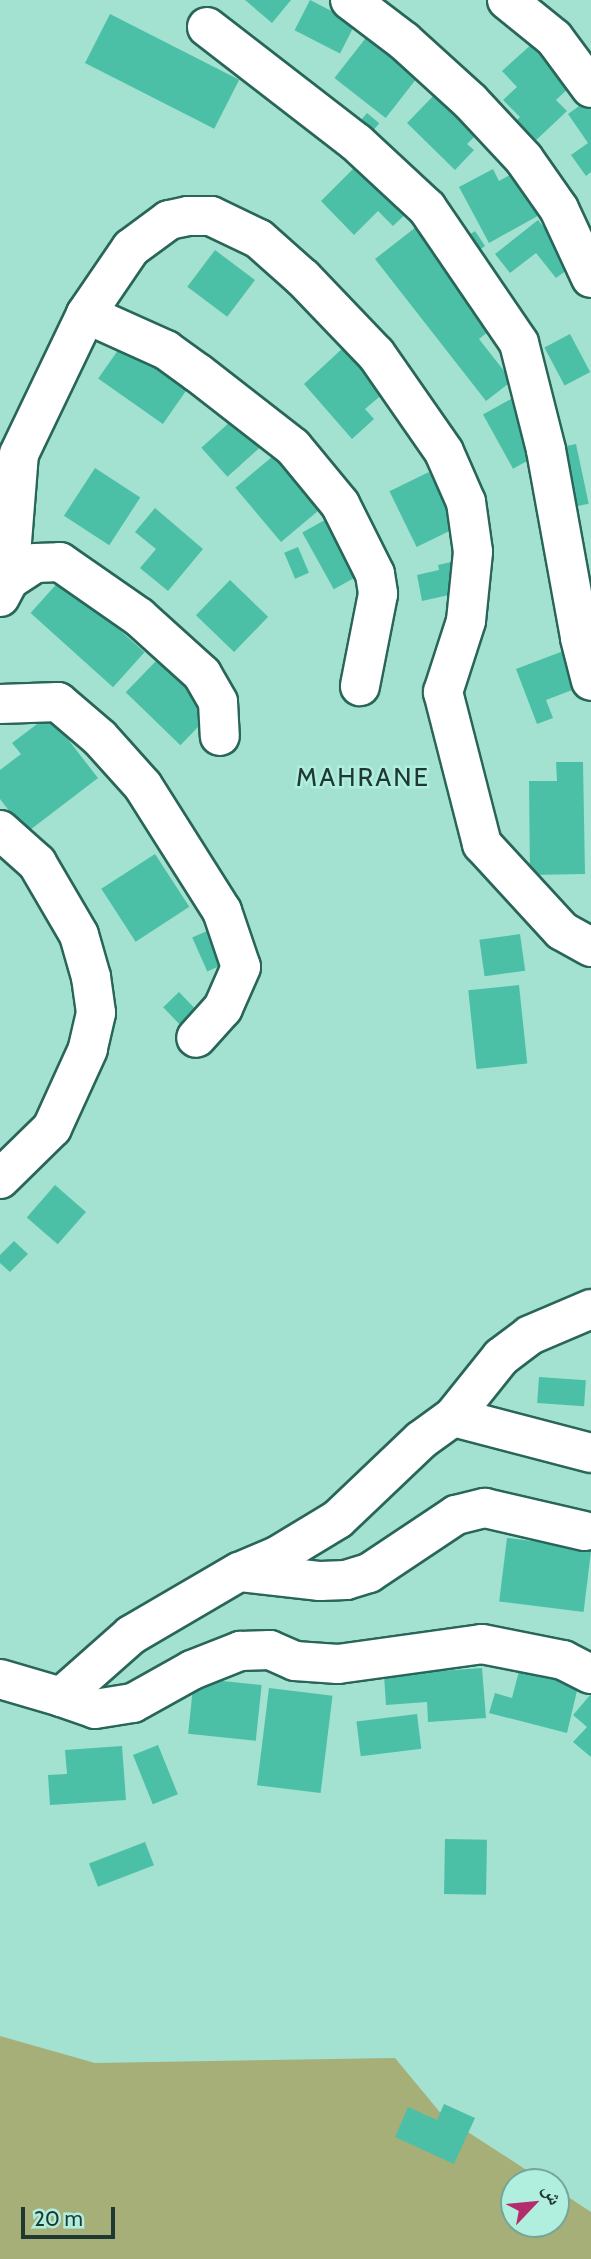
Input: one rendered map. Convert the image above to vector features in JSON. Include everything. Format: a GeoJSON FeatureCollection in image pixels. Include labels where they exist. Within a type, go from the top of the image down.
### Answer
{"type":"FeatureCollection","features":[{"type":"Feature","properties":{"kind":"street"},"geometry":{"type":"LineString","coordinates":[[350,0],[404,41],[470,101],[524,159],[559,209],[591,278]]}},
{"type":"Feature","properties":{"kind":"street"},"geometry":{"type":"LineString","coordinates":[[507,0],[554,38],[591,88]]}},
{"type":"Feature","properties":{"kind":"street"},"geometry":{"type":"LineString","coordinates":[[207,27],[356,142],[427,208],[519,343],[546,450],[580,638],[591,681]]}},
{"type":"Feature","properties":{"kind":"street"},"geometry":{"type":"LineString","coordinates":[[4,589],[19,453],[86,314],[142,237],[169,220],[211,216],[258,239],[303,278],[376,354],[444,453],[466,502],[474,552],[466,621],[443,692],[482,844],[562,932],[591,947]]}},
{"type":"Feature","properties":{"kind":"street"},"geometry":{"type":"LineString","coordinates":[[86,314],[166,350],[198,373],[293,447],[340,504],[375,574],[377,594],[360,686]]}},
{"type":"Feature","properties":{"kind":"street"},"geometry":{"type":"LineString","coordinates":[[4,589],[35,563],[60,562],[139,617],[202,674],[218,702],[220,736]]}},
{"type":"Feature","properties":{"kind":"street"},"geometry":{"type":"LineString","coordinates":[[0,704],[58,702],[100,738],[143,786],[222,911],[241,967],[223,1008],[196,1038]]}},
{"type":"Feature","properties":{"kind":"street"},"geometry":{"type":"LineString","coordinates":[[0,830],[37,863],[79,935],[91,978],[96,1013],[89,1049],[52,1128],[0,1179]]}},
{"type":"Feature","properties":{"kind":"street"},"geometry":{"type":"LineString","coordinates":[[61,1697],[131,1635],[239,1572],[277,1556],[338,1519],[421,1440],[453,1417],[501,1357],[530,1335],[591,1309]]}},
{"type":"Feature","properties":{"kind":"street"},"geometry":{"type":"LineString","coordinates":[[453,1417],[591,1453]]}},
{"type":"Feature","properties":{"kind":"street"},"geometry":{"type":"LineString","coordinates":[[239,1572],[320,1581],[346,1580],[369,1573],[456,1515],[485,1508],[584,1531]]}},
{"type":"Feature","properties":{"kind":"street"},"geometry":{"type":"LineString","coordinates":[[0,1679],[95,1709],[133,1703],[192,1670],[240,1651],[270,1650],[295,1661],[338,1664],[482,1644],[563,1660],[591,1674]]}},
{"type":"Feature","properties":{"kind":"green space"},"geometry":{"type":"Polygon","coordinates":[[[0,2036],[95,2063],[395,2058],[443,2116],[523,2168],[500,2168],[500,2238],[570,2238],[570,2198],[591,2212],[591,2259],[0,2259],[0,2036]]]}},
{"type":"Feature","properties":{"kind":"building"},"geometry":{"type":"Polygon","coordinates":[[[245,0],[291,0],[272,23],[245,0]]]}},
{"type":"Feature","properties":{"kind":"building"},"geometry":{"type":"Polygon","coordinates":[[[310,0],[355,23],[340,53],[295,30],[310,0]]]}},
{"type":"Feature","properties":{"kind":"building"},"geometry":{"type":"Polygon","coordinates":[[[110,14],[239,80],[214,129],[85,63],[110,14]]]}},
{"type":"Feature","properties":{"kind":"building"},"geometry":{"type":"Polygon","coordinates":[[[372,30],[423,70],[386,118],[334,78],[372,30]]]}},
{"type":"Feature","properties":{"kind":"building"},"geometry":{"type":"Polygon","coordinates":[[[534,42],[573,84],[556,100],[567,111],[533,143],[514,123],[520,117],[503,100],[517,87],[502,71],[534,42]]]}},
{"type":"Feature","properties":{"kind":"building"},"geometry":{"type":"Polygon","coordinates":[[[439,90],[480,131],[467,144],[474,150],[455,170],[407,123],[439,90]]]}},
{"type":"Feature","properties":{"kind":"building"},"geometry":{"type":"Polygon","coordinates":[[[586,101],[591,108],[591,172],[586,176],[571,155],[588,143],[568,114],[586,101]]]}},
{"type":"Feature","properties":{"kind":"building"},"geometry":{"type":"Polygon","coordinates":[[[367,113],[379,123],[365,140],[353,130],[367,113]]]}},
{"type":"Feature","properties":{"kind":"building"},"geometry":{"type":"Polygon","coordinates":[[[365,157],[414,206],[393,226],[378,211],[354,235],[321,201],[365,157]]]}},
{"type":"Feature","properties":{"kind":"building"},"geometry":{"type":"Polygon","coordinates":[[[493,169],[499,181],[519,170],[543,213],[489,243],[459,187],[493,169]]]}},
{"type":"Feature","properties":{"kind":"building"},"geometry":{"type":"Polygon","coordinates":[[[538,220],[574,265],[556,278],[536,253],[510,273],[495,254],[538,220]]]}},
{"type":"Feature","properties":{"kind":"building"},"geometry":{"type":"Polygon","coordinates":[[[420,224],[498,324],[479,339],[512,381],[486,401],[375,259],[420,224]]]}},
{"type":"Feature","properties":{"kind":"building"},"geometry":{"type":"Polygon","coordinates":[[[475,231],[485,246],[467,258],[457,243],[475,231]]]}},
{"type":"Feature","properties":{"kind":"building"},"geometry":{"type":"Polygon","coordinates":[[[215,250],[255,280],[227,317],[187,287],[215,250]]]}},
{"type":"Feature","properties":{"kind":"building"},"geometry":{"type":"Polygon","coordinates":[[[570,334],[590,372],[565,386],[544,348],[570,334]]]}},
{"type":"Feature","properties":{"kind":"building"},"geometry":{"type":"Polygon","coordinates":[[[128,336],[193,381],[163,424],[98,379],[128,336]]]}},
{"type":"Feature","properties":{"kind":"building"},"geometry":{"type":"Polygon","coordinates":[[[344,347],[385,392],[365,409],[374,419],[352,439],[304,384],[344,347]]]}},
{"type":"Feature","properties":{"kind":"building"},"geometry":{"type":"Polygon","coordinates":[[[511,399],[541,453],[513,469],[483,415],[511,399]]]}},
{"type":"Feature","properties":{"kind":"building"},"geometry":{"type":"Polygon","coordinates":[[[240,413],[266,442],[227,477],[201,448],[240,413]]]}},
{"type":"Feature","properties":{"kind":"building"},"geometry":{"type":"Polygon","coordinates":[[[576,444],[589,504],[568,508],[555,448],[576,444]]]}},
{"type":"Feature","properties":{"kind":"building"},"geometry":{"type":"Polygon","coordinates":[[[279,451],[325,505],[281,542],[235,488],[279,451]]]}},
{"type":"Feature","properties":{"kind":"building"},"geometry":{"type":"Polygon","coordinates":[[[95,468],[140,497],[109,545],[64,516],[95,468]]]}},
{"type":"Feature","properties":{"kind":"building"},"geometry":{"type":"Polygon","coordinates":[[[429,472],[456,528],[417,547],[389,491],[429,472]]]}},
{"type":"Feature","properties":{"kind":"building"},"geometry":{"type":"Polygon","coordinates":[[[155,508],[203,549],[168,591],[140,568],[156,549],[135,532],[155,508]]]}},
{"type":"Feature","properties":{"kind":"building"},"geometry":{"type":"Polygon","coordinates":[[[332,516],[364,573],[334,589],[302,532],[332,516]]]}},
{"type":"Feature","properties":{"kind":"building"},"geometry":{"type":"Polygon","coordinates":[[[298,547],[309,573],[295,579],[284,553],[298,547]]]}},
{"type":"Feature","properties":{"kind":"building"},"geometry":{"type":"Polygon","coordinates":[[[451,562],[458,593],[422,601],[417,575],[439,570],[438,565],[451,562]]]}},
{"type":"Feature","properties":{"kind":"building"},"geometry":{"type":"Polygon","coordinates":[[[62,578],[144,652],[113,687],[31,613],[62,578]]]}},
{"type":"Feature","properties":{"kind":"building"},"geometry":{"type":"Polygon","coordinates":[[[230,580],[268,617],[234,652],[196,615],[230,580]]]}},
{"type":"Feature","properties":{"kind":"building"},"geometry":{"type":"Polygon","coordinates":[[[566,650],[580,687],[546,700],[553,718],[537,724],[516,669],[566,650]]]}},
{"type":"Feature","properties":{"kind":"building"},"geometry":{"type":"Polygon","coordinates":[[[157,660],[212,713],[180,745],[126,692],[157,660]]]}},
{"type":"Feature","properties":{"kind":"building"},"geometry":{"type":"Polygon","coordinates":[[[49,715],[98,778],[26,833],[0,799],[0,770],[21,754],[12,743],[49,715]]]}},
{"type":"Feature","properties":{"kind":"building"},"geometry":{"type":"Polygon","coordinates":[[[556,762],[583,762],[585,874],[530,875],[529,781],[557,781],[556,762]]]}},
{"type":"Feature","properties":{"kind":"building"},"geometry":{"type":"Polygon","coordinates":[[[155,854],[189,907],[136,942],[101,889],[155,854]]]}},
{"type":"Feature","properties":{"kind":"building"},"geometry":{"type":"Polygon","coordinates":[[[216,927],[231,961],[207,971],[192,938],[216,927]]]}},
{"type":"Feature","properties":{"kind":"building"},"geometry":{"type":"Polygon","coordinates":[[[520,934],[525,971],[485,976],[479,940],[520,934]]]}},
{"type":"Feature","properties":{"kind":"building"},"geometry":{"type":"Polygon","coordinates":[[[519,985],[527,1064],[477,1069],[468,990],[519,985]]]}},
{"type":"Feature","properties":{"kind":"building"},"geometry":{"type":"Polygon","coordinates":[[[179,992],[198,1012],[183,1027],[163,1007],[179,992]]]}},
{"type":"Feature","properties":{"kind":"building"},"geometry":{"type":"Polygon","coordinates":[[[55,1185],[86,1212],[58,1244],[27,1217],[55,1185]]]}},
{"type":"Feature","properties":{"kind":"building"},"geometry":{"type":"Polygon","coordinates":[[[14,1241],[28,1254],[10,1272],[0,1263],[0,1255],[14,1241]]]}},
{"type":"Feature","properties":{"kind":"building"},"geometry":{"type":"Polygon","coordinates":[[[539,1377],[586,1380],[584,1406],[537,1403],[539,1377]]]}},
{"type":"Feature","properties":{"kind":"building"},"geometry":{"type":"Polygon","coordinates":[[[507,1538],[591,1548],[584,1612],[499,1602],[507,1538]]]}},
{"type":"Feature","properties":{"kind":"building"},"geometry":{"type":"Polygon","coordinates":[[[521,1663],[580,1678],[567,1733],[489,1713],[495,1693],[512,1698],[521,1663]]]}},
{"type":"Feature","properties":{"kind":"building"},"geometry":{"type":"Polygon","coordinates":[[[482,1668],[486,1718],[428,1722],[427,1702],[386,1705],[384,1675],[482,1668]]]}},
{"type":"Feature","properties":{"kind":"building"},"geometry":{"type":"Polygon","coordinates":[[[194,1678],[262,1685],[256,1741],[188,1734],[194,1678]]]}},
{"type":"Feature","properties":{"kind":"building"},"geometry":{"type":"Polygon","coordinates":[[[269,1688],[333,1696],[321,1793],[257,1785],[269,1688]]]}},
{"type":"Feature","properties":{"kind":"building"},"geometry":{"type":"Polygon","coordinates":[[[591,1694],[591,1757],[573,1742],[587,1727],[573,1715],[591,1694]]]}},
{"type":"Feature","properties":{"kind":"building"},"geometry":{"type":"Polygon","coordinates":[[[417,1714],[421,1749],[361,1756],[356,1721],[417,1714]]]}},
{"type":"Feature","properties":{"kind":"building"},"geometry":{"type":"Polygon","coordinates":[[[158,1745],[178,1794],[153,1804],[133,1755],[158,1745]]]}},
{"type":"Feature","properties":{"kind":"building"},"geometry":{"type":"Polygon","coordinates":[[[122,1746],[126,1800],[50,1805],[48,1775],[67,1774],[65,1750],[122,1746]]]}},
{"type":"Feature","properties":{"kind":"building"},"geometry":{"type":"Polygon","coordinates":[[[445,1839],[487,1840],[486,1895],[444,1894],[445,1839]]]}},
{"type":"Feature","properties":{"kind":"building"},"geometry":{"type":"Polygon","coordinates":[[[145,1842],[154,1865],[98,1887],[89,1864],[145,1842]]]}},
{"type":"Feature","properties":{"kind":"building"},"geometry":{"type":"Polygon","coordinates":[[[444,2104],[475,2118],[454,2164],[395,2137],[408,2107],[437,2120],[444,2104]]]}},
{"type":"Feature","properties":{"kind":"district","name":"MAHRANE"},"geometry":{"type":"Point","coordinates":[363,778]}}]}
